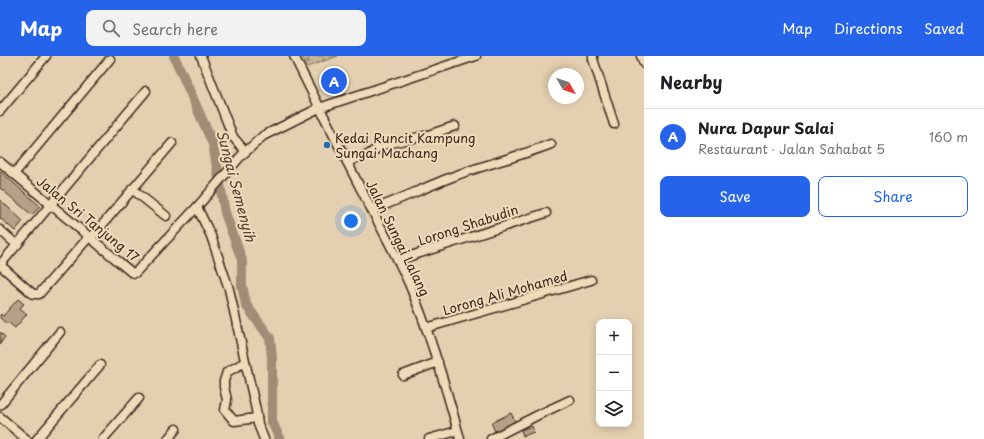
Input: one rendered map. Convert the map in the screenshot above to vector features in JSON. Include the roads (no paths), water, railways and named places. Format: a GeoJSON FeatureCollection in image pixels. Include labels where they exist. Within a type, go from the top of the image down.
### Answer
{"type":"FeatureCollection","features":[{"type":"Feature","properties":{"kind":"street"},"geometry":{"type":"LineString","coordinates":[[0,111],[46,56]]}},
{"type":"Feature","properties":{"kind":"street"},"geometry":{"type":"LineString","coordinates":[[201,56],[233,137],[246,151]]}},
{"type":"Feature","properties":{"kind":"street","name":"Jalan Sungai Lalang"},"geometry":{"type":"LineString","coordinates":[[294,56],[319,108],[398,260],[426,328],[438,362],[459,435]]}},
{"type":"Feature","properties":{"kind":"street","name":"Jalan Sri Tanjung 17"},"geometry":{"type":"LineString","coordinates":[[0,162],[130,272],[135,273],[197,207],[246,151],[263,136],[319,108],[476,56]]}},
{"type":"Feature","properties":{"kind":"street"},"geometry":{"type":"LineString","coordinates":[[593,56],[614,124]]}},
{"type":"Feature","properties":{"kind":"street"},"geometry":{"type":"LineString","coordinates":[[642,56],[644,64]]}},
{"type":"Feature","properties":{"kind":"street"},"geometry":{"type":"LineString","coordinates":[[14,174],[110,59]]}},
{"type":"Feature","properties":{"kind":"street"},"geometry":{"type":"LineString","coordinates":[[146,92],[0,265],[33,294],[39,294],[90,238],[172,143]]}},
{"type":"Feature","properties":{"kind":"street"},"geometry":{"type":"LineString","coordinates":[[347,162],[368,155],[382,145],[428,136],[455,126]]}},
{"type":"Feature","properties":{"kind":"street"},"geometry":{"type":"LineString","coordinates":[[372,210],[403,199],[457,176],[551,144]]}},
{"type":"Feature","properties":{"kind":"street"},"geometry":{"type":"LineString","coordinates":[[132,189],[166,216]]}},
{"type":"Feature","properties":{"kind":"street"},"geometry":{"type":"LineString","coordinates":[[197,207],[211,236],[227,283],[257,418],[264,439]]}},
{"type":"Feature","properties":{"kind":"street","name":"Lorong Shabudin"},"geometry":{"type":"LineString","coordinates":[[398,260],[546,213]]}},
{"type":"Feature","properties":{"kind":"street"},"geometry":{"type":"LineString","coordinates":[[0,230],[17,245]]}},
{"type":"Feature","properties":{"kind":"street","name":"Lorong Ali Mohamed"},"geometry":{"type":"LineString","coordinates":[[426,328],[591,280]]}},
{"type":"Feature","properties":{"kind":"street"},"geometry":{"type":"LineString","coordinates":[[0,404],[60,332]]}},
{"type":"Feature","properties":{"kind":"street"},"geometry":{"type":"LineString","coordinates":[[245,362],[227,372],[224,382],[227,400],[224,410],[234,421],[257,418]]}},
{"type":"Feature","properties":{"kind":"street"},"geometry":{"type":"LineString","coordinates":[[403,375],[438,362]]}},
{"type":"Feature","properties":{"kind":"street"},"geometry":{"type":"LineString","coordinates":[[37,439],[100,365]]}},
{"type":"Feature","properties":{"kind":"street"},"geometry":{"type":"LineString","coordinates":[[103,439],[139,398]]}},
{"type":"Feature","properties":{"kind":"street"},"geometry":{"type":"LineString","coordinates":[[492,439],[570,400]]}},
{"type":"Feature","properties":{"kind":"street"},"geometry":{"type":"LineString","coordinates":[[0,417],[26,439]]}},
{"type":"Feature","properties":{"kind":"street"},"geometry":{"type":"LineString","coordinates":[[168,439],[176,429]]}},
{"type":"Feature","properties":{"kind":"street"},"geometry":{"type":"LineString","coordinates":[[429,439],[459,435]]}},
{"type":"Feature","properties":{"kind":"waterway","name":"Sungai Semenyih"},"geometry":{"type":"LineString","coordinates":[[174,56],[213,144],[225,213],[242,260],[242,285],[246,305],[270,338],[272,357],[272,422],[280,439]]}},
{"type":"Feature","properties":{"kind":"place","name":"Nura Dapur Salai"},"geometry":{"type":"Point","coordinates":[334,81]}},
{"type":"Feature","properties":{"kind":"place","name":"Kedai Runcit Kampung Sungai Machang"},"geometry":{"type":"Point","coordinates":[327,145]}}]}
